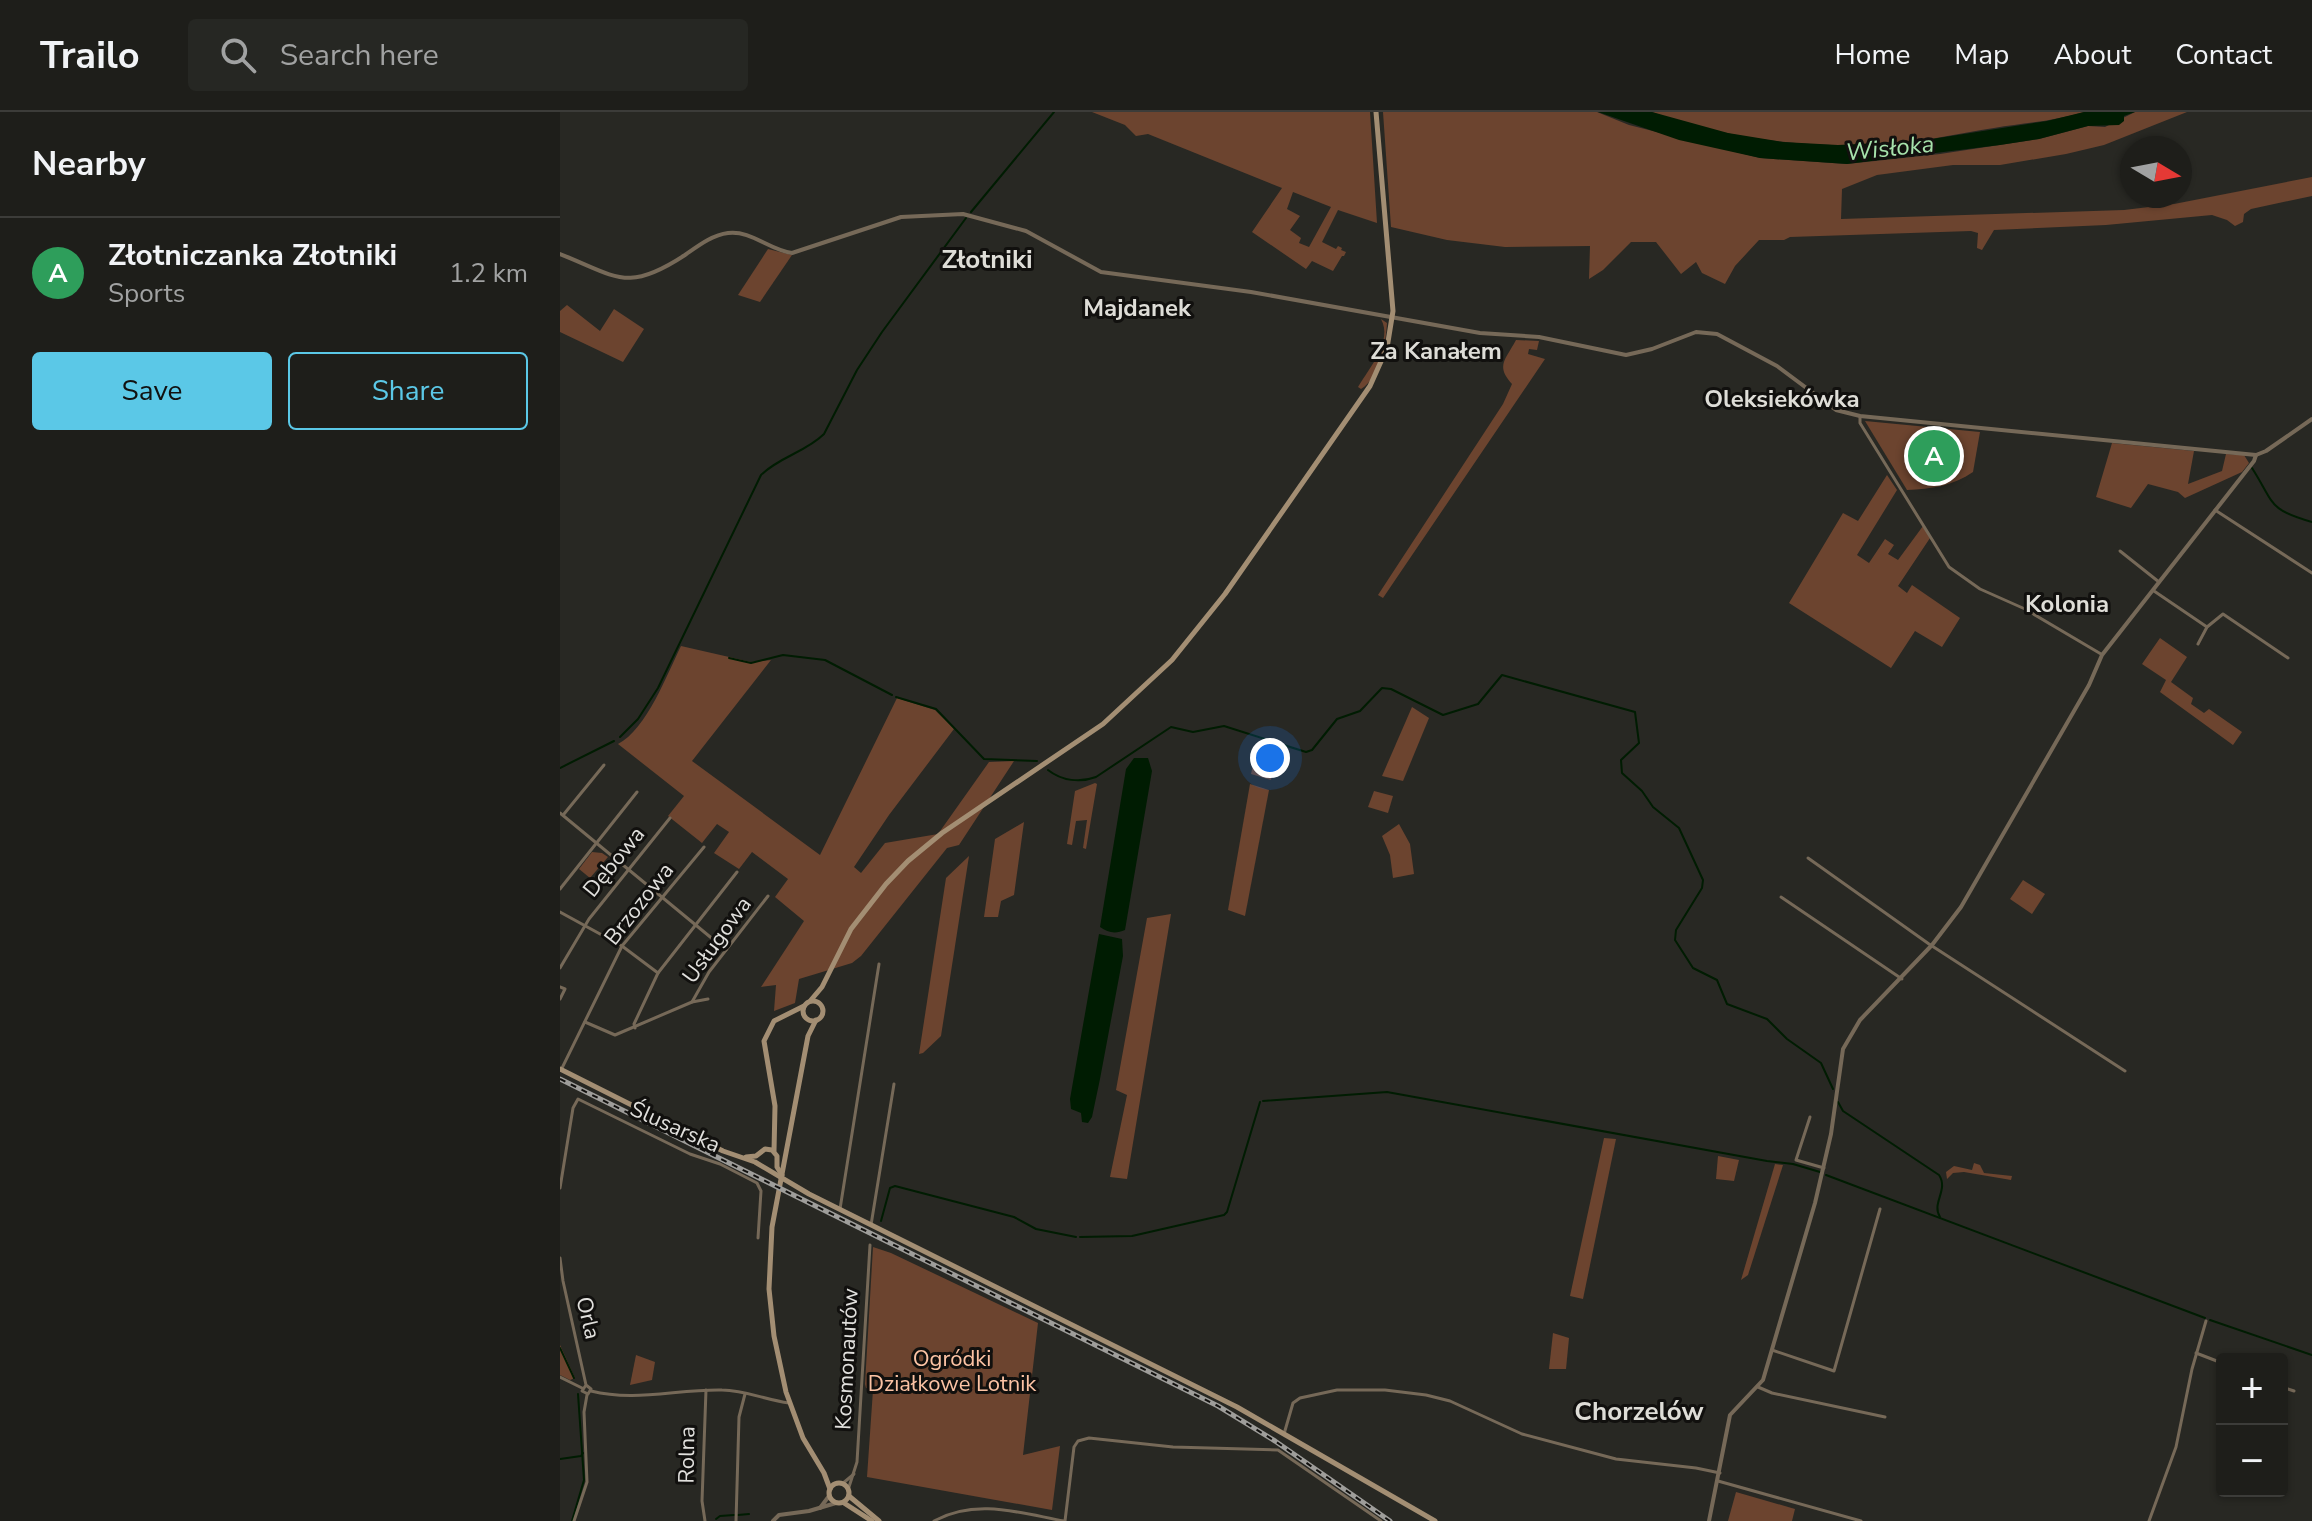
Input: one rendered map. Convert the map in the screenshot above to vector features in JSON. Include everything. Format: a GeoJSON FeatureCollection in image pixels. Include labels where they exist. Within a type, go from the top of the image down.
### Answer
{"type":"FeatureCollection","features":[{"type":"Feature","properties":{"kind":"main road"},"geometry":{"type":"LineString","coordinates":[[783,1178],[774,1151],[775,1106],[764,1041],[774,1021],[804,1006],[822,987],[851,929],[908,861],[942,833],[1103,724],[1153,680],[1196,633],[1370,386],[1387,348],[1392,318],[1376,112]]}},
{"type":"Feature","properties":{"kind":"main road"},"geometry":{"type":"LineString","coordinates":[[822,987],[822,1013],[808,1036],[775,1213],[769,1289],[774,1336],[786,1392],[803,1438],[824,1473],[829,1493],[839,1503],[872,1521]]}},
{"type":"Feature","properties":{"kind":"main road"},"geometry":{"type":"LineString","coordinates":[[811,1000],[820,1004]]}},
{"type":"Feature","properties":{"kind":"main road"},"geometry":{"type":"LineString","coordinates":[[804,1006],[808,1036]]}},
{"type":"Feature","properties":{"kind":"main road"},"geometry":{"type":"LineString","coordinates":[[789,1012],[816,1020]]}},
{"type":"Feature","properties":{"kind":"main road"},"geometry":{"type":"LineString","coordinates":[[561,1070],[723,1151],[759,1163],[871,1225],[1197,1386],[1435,1521]]}},
{"type":"Feature","properties":{"kind":"main road"},"geometry":{"type":"LineString","coordinates":[[741,1157],[758,1154],[765,1149],[774,1130]]}},
{"type":"Feature","properties":{"kind":"main road"},"geometry":{"type":"LineString","coordinates":[[765,1149],[774,1151]]}},
{"type":"Feature","properties":{"kind":"main road"},"geometry":{"type":"LineString","coordinates":[[758,1154],[759,1163]]}},
{"type":"Feature","properties":{"kind":"main road"},"geometry":{"type":"LineString","coordinates":[[769,1169],[777,1163]]}},
{"type":"Feature","properties":{"kind":"main road"},"geometry":{"type":"LineString","coordinates":[[824,1473],[879,1521]]}},
{"type":"Feature","properties":{"kind":"main road"},"geometry":{"type":"LineString","coordinates":[[829,1493],[839,1484]]}},
{"type":"Feature","properties":{"kind":"main road"},"geometry":{"type":"LineString","coordinates":[[839,1503],[849,1493]]}},
{"type":"Feature","properties":{"kind":"street"},"geometry":{"type":"LineString","coordinates":[[560,254],[616,278],[634,279],[663,269],[713,237],[728,233],[749,235],[769,247],[792,253],[809,250],[901,217],[963,214],[1026,231],[1101,272],[1251,292],[1480,333],[1548,339],[1626,355],[1645,352],[1681,336],[1705,331],[1717,334],[1777,366],[1836,410],[1860,416],[2256,455],[2312,419]]}},
{"type":"Feature","properties":{"kind":"street"},"geometry":{"type":"LineString","coordinates":[[1860,416],[1860,423],[1949,567],[1980,589],[2025,609],[2102,655]]}},
{"type":"Feature","properties":{"kind":"street"},"geometry":{"type":"LineString","coordinates":[[1709,1521],[1732,1411],[1758,1387],[1772,1350],[1824,1168],[1843,1049],[1860,1020],[1902,979],[1961,907],[2089,685],[2102,655],[2256,455]]}},
{"type":"Feature","properties":{"kind":"street"},"geometry":{"type":"LineString","coordinates":[[2215,510],[2312,573]]}},
{"type":"Feature","properties":{"kind":"street"},"geometry":{"type":"LineString","coordinates":[[2120,551],[2159,582]]}},
{"type":"Feature","properties":{"kind":"street"},"geometry":{"type":"LineString","coordinates":[[2153,590],[2207,627]]}},
{"type":"Feature","properties":{"kind":"street"},"geometry":{"type":"LineString","coordinates":[[2198,644],[2207,627],[2223,614],[2288,658]]}},
{"type":"Feature","properties":{"kind":"street"},"geometry":{"type":"LineString","coordinates":[[604,765],[562,814],[726,950]]}},
{"type":"Feature","properties":{"kind":"street"},"geometry":{"type":"LineString","coordinates":[[560,889],[637,792]]}},
{"type":"Feature","properties":{"kind":"street","name":"Dębowa"},"geometry":{"type":"LineString","coordinates":[[560,968],[584,925],[670,818]]}},
{"type":"Feature","properties":{"kind":"street","name":"Brzozowa"},"geometry":{"type":"LineString","coordinates":[[561,1070],[622,946],[704,847]]}},
{"type":"Feature","properties":{"kind":"street"},"geometry":{"type":"LineString","coordinates":[[1808,858],[1932,945],[2125,1071]]}},
{"type":"Feature","properties":{"kind":"street"},"geometry":{"type":"LineString","coordinates":[[635,1028],[634,1024],[658,973],[737,872]]}},
{"type":"Feature","properties":{"kind":"street","name":"Usługowa"},"geometry":{"type":"LineString","coordinates":[[692,1002],[709,972],[768,896]]}},
{"type":"Feature","properties":{"kind":"street"},"geometry":{"type":"LineString","coordinates":[[1781,897],[1902,979]]}},
{"type":"Feature","properties":{"kind":"street"},"geometry":{"type":"LineString","coordinates":[[560,912],[622,946],[658,973]]}},
{"type":"Feature","properties":{"kind":"street"},"geometry":{"type":"LineString","coordinates":[[840,1209],[879,964]]}},
{"type":"Feature","properties":{"kind":"street"},"geometry":{"type":"LineString","coordinates":[[560,987],[565,989],[560,999]]}},
{"type":"Feature","properties":{"kind":"street"},"geometry":{"type":"LineString","coordinates":[[585,1022],[615,1035],[692,1002],[708,999]]}},
{"type":"Feature","properties":{"kind":"street"},"geometry":{"type":"LineString","coordinates":[[871,1225],[894,1084]]}},
{"type":"Feature","properties":{"kind":"street","name":"Ślusarska"},"geometry":{"type":"LineString","coordinates":[[560,1188],[573,1108],[578,1099],[759,1185],[758,1238]]}},
{"type":"Feature","properties":{"kind":"street"},"geometry":{"type":"LineString","coordinates":[[1810,1117],[1796,1160],[1824,1168]]}},
{"type":"Feature","properties":{"kind":"street"},"geometry":{"type":"LineString","coordinates":[[1772,1350],[1834,1371],[1880,1209]]}},
{"type":"Feature","properties":{"kind":"street","name":"Kosmonautów"},"geometry":{"type":"LineString","coordinates":[[849,1493],[857,1462],[870,1245]]}},
{"type":"Feature","properties":{"kind":"street","name":"Orla"},"geometry":{"type":"LineString","coordinates":[[560,1258],[584,1387]]}},
{"type":"Feature","properties":{"kind":"street"},"geometry":{"type":"LineString","coordinates":[[2149,1521],[2176,1447],[2206,1321]]}},
{"type":"Feature","properties":{"kind":"street"},"geometry":{"type":"LineString","coordinates":[[2196,1353],[2216,1361]]}},
{"type":"Feature","properties":{"kind":"street"},"geometry":{"type":"LineString","coordinates":[[570,1382],[579,1379],[583,1372]]}},
{"type":"Feature","properties":{"kind":"street"},"geometry":{"type":"LineString","coordinates":[[560,1377],[584,1387],[590,1386],[591,1391]]}},
{"type":"Feature","properties":{"kind":"street"},"geometry":{"type":"LineString","coordinates":[[584,1387],[583,1392],[587,1394]]}},
{"type":"Feature","properties":{"kind":"street"},"geometry":{"type":"LineString","coordinates":[[1758,1387],[1772,1393],[1885,1417]]}},
{"type":"Feature","properties":{"kind":"street"},"geometry":{"type":"LineString","coordinates":[[2288,1389],[2294,1391]]}},
{"type":"Feature","properties":{"kind":"street"},"geometry":{"type":"LineString","coordinates":[[574,1521],[587,1482],[584,1412],[587,1394],[591,1391],[630,1397],[706,1390],[745,1392],[789,1404]]}},
{"type":"Feature","properties":{"kind":"street","name":"Rolna"},"geometry":{"type":"LineString","coordinates":[[705,1521],[702,1501],[706,1390]]}},
{"type":"Feature","properties":{"kind":"street"},"geometry":{"type":"LineString","coordinates":[[1284,1434],[1293,1403],[1300,1398],[1337,1390],[1385,1390],[1450,1401],[1522,1434],[1616,1459],[1720,1473]]}},
{"type":"Feature","properties":{"kind":"street"},"geometry":{"type":"LineString","coordinates":[[736,1521],[738,1431],[745,1392]]}},
{"type":"Feature","properties":{"kind":"street"},"geometry":{"type":"LineString","coordinates":[[775,1401],[786,1392]]}},
{"type":"Feature","properties":{"kind":"street"},"geometry":{"type":"LineString","coordinates":[[934,1521],[969,1508],[989,1508],[1064,1521],[1074,1447],[1078,1441],[1089,1438],[1173,1447],[1278,1450],[1381,1521]]}},
{"type":"Feature","properties":{"kind":"street"},"geometry":{"type":"LineString","coordinates":[[839,1484],[854,1474]]}},
{"type":"Feature","properties":{"kind":"street"},"geometry":{"type":"LineString","coordinates":[[1718,1481],[1861,1521]]}},
{"type":"Feature","properties":{"kind":"street"},"geometry":{"type":"LineString","coordinates":[[820,1508],[829,1493]]}},
{"type":"Feature","properties":{"kind":"street"},"geometry":{"type":"LineString","coordinates":[[773,1521],[779,1515],[839,1503]]}},
{"type":"Feature","properties":{"kind":"green space"},"geometry":{"type":"Polygon","coordinates":[[[1092,112],[1370,112],[1377,223],[1338,210],[1322,242],[1336,249],[1338,246],[1342,248],[1346,252],[1344,256],[1333,271],[1312,261],[1306,269],[1252,232],[1282,188],[1148,134],[1136,136],[1125,125],[1092,112]],[[1293,192],[1287,209],[1300,216],[1290,230],[1301,238],[1299,243],[1309,247],[1331,207],[1293,192]]]}},
{"type":"Feature","properties":{"kind":"green space"},"geometry":{"type":"Polygon","coordinates":[[[1383,112],[1597,112],[1629,125],[1760,158],[1847,164],[2039,139],[2088,126],[2105,127],[2135,112],[2187,112],[2120,136],[2104,145],[2066,154],[2000,165],[1953,165],[1877,175],[1842,189],[1841,219],[2192,208],[2192,200],[2312,177],[2312,196],[2251,209],[2244,214],[2243,222],[2235,226],[2212,215],[2106,225],[1994,230],[1982,250],[1977,248],[1978,233],[1971,231],[1759,240],[1735,266],[1725,284],[1702,273],[1696,262],[1681,274],[1656,242],[1631,242],[1603,270],[1589,279],[1590,246],[1505,247],[1447,240],[1391,227],[1383,112]]]}},
{"type":"Feature","properties":{"kind":"green space"},"geometry":{"type":"Polygon","coordinates":[[[1652,112],[2084,112],[1918,141],[1831,145],[1740,136],[1652,112]]]}},
{"type":"Feature","properties":{"kind":"green space"},"geometry":{"type":"Polygon","coordinates":[[[768,249],[792,255],[760,302],[738,295],[768,249]]]}},
{"type":"Feature","properties":{"kind":"green space"},"geometry":{"type":"Polygon","coordinates":[[[567,305],[600,331],[614,309],[644,329],[623,362],[560,332],[560,311],[567,305]]]}},
{"type":"Feature","properties":{"kind":"green space"},"geometry":{"type":"Polygon","coordinates":[[[1381,319],[1387,323],[1381,359],[1373,377],[1361,389],[1358,387],[1382,345],[1384,327],[1381,319]]]}},
{"type":"Feature","properties":{"kind":"green space"},"geometry":{"type":"Polygon","coordinates":[[[1516,340],[1539,341],[1537,350],[1529,349],[1528,354],[1545,359],[1383,598],[1378,595],[1503,404],[1512,384],[1504,372],[1504,362],[1516,340]]]}},
{"type":"Feature","properties":{"kind":"green space"},"geometry":{"type":"Polygon","coordinates":[[[1865,421],[1980,432],[1973,472],[1942,486],[1907,490],[1865,421]]]}},
{"type":"Feature","properties":{"kind":"green space"},"geometry":{"type":"Polygon","coordinates":[[[2112,443],[2194,451],[2188,484],[2222,471],[2226,454],[2244,455],[2249,463],[2242,472],[2185,498],[2178,492],[2148,484],[2131,508],[2096,497],[2112,443]]]}},
{"type":"Feature","properties":{"kind":"green space"},"geometry":{"type":"Polygon","coordinates":[[[1887,475],[1897,490],[1857,555],[1869,563],[1885,539],[1894,545],[1888,554],[1898,560],[1923,526],[1930,538],[1898,586],[1907,593],[1912,585],[1960,618],[1942,647],[1915,631],[1891,668],[1789,603],[1843,513],[1858,521],[1887,475]]]}},
{"type":"Feature","properties":{"kind":"green space"},"geometry":{"type":"Polygon","coordinates":[[[2160,638],[2187,657],[2171,682],[2193,698],[2191,704],[2204,713],[2209,709],[2242,732],[2233,745],[2160,692],[2166,680],[2142,664],[2160,638]]]}},
{"type":"Feature","properties":{"kind":"green space"},"geometry":{"type":"Polygon","coordinates":[[[681,646],[751,662],[771,660],[692,761],[820,855],[897,698],[935,710],[954,729],[854,867],[861,873],[885,843],[938,834],[989,762],[1014,761],[959,845],[947,848],[861,956],[852,963],[799,979],[795,1003],[774,1011],[776,985],[761,987],[804,921],[775,897],[788,879],[752,852],[739,869],[714,853],[729,832],[717,824],[702,843],[668,816],[684,796],[618,744],[647,714],[681,646]]]}},
{"type":"Feature","properties":{"kind":"green space"},"geometry":{"type":"Polygon","coordinates":[[[1412,707],[1429,718],[1403,781],[1382,776],[1412,707]]]}},
{"type":"Feature","properties":{"kind":"green space"},"geometry":{"type":"Polygon","coordinates":[[[1258,742],[1277,748],[1271,780],[1251,774],[1258,742]]]}},
{"type":"Feature","properties":{"kind":"green space"},"geometry":{"type":"Polygon","coordinates":[[[1095,783],[1086,849],[1083,848],[1087,820],[1076,821],[1072,845],[1067,844],[1075,791],[1095,783]]]}},
{"type":"Feature","properties":{"kind":"green space"},"geometry":{"type":"Polygon","coordinates":[[[1250,784],[1269,790],[1245,916],[1228,910],[1250,784]]]}},
{"type":"Feature","properties":{"kind":"green space"},"geometry":{"type":"Polygon","coordinates":[[[1374,791],[1393,796],[1388,813],[1368,807],[1374,791]]]}},
{"type":"Feature","properties":{"kind":"green space"},"geometry":{"type":"Polygon","coordinates":[[[1024,822],[1014,895],[1001,901],[998,917],[984,917],[995,839],[1024,822]]]}},
{"type":"Feature","properties":{"kind":"green space"},"geometry":{"type":"Polygon","coordinates":[[[1399,824],[1410,844],[1414,874],[1393,878],[1390,855],[1382,836],[1399,824]]]}},
{"type":"Feature","properties":{"kind":"green space"},"geometry":{"type":"Polygon","coordinates":[[[592,852],[608,857],[590,878],[579,869],[592,852]]]}},
{"type":"Feature","properties":{"kind":"green space"},"geometry":{"type":"Polygon","coordinates":[[[969,856],[941,1036],[919,1054],[946,878],[969,856]]]}},
{"type":"Feature","properties":{"kind":"green space"},"geometry":{"type":"Polygon","coordinates":[[[2023,880],[2045,894],[2032,914],[2010,899],[2023,880]]]}},
{"type":"Feature","properties":{"kind":"green space"},"geometry":{"type":"Polygon","coordinates":[[[1171,914],[1127,1179],[1110,1177],[1127,1095],[1116,1090],[1147,918],[1171,914]]]}},
{"type":"Feature","properties":{"kind":"green space"},"geometry":{"type":"Polygon","coordinates":[[[1604,1138],[1616,1139],[1583,1299],[1570,1296],[1604,1138]]]}},
{"type":"Feature","properties":{"kind":"green space"},"geometry":{"type":"Polygon","coordinates":[[[1718,1156],[1739,1160],[1734,1181],[1716,1179],[1718,1156]]]}},
{"type":"Feature","properties":{"kind":"green space"},"geometry":{"type":"Polygon","coordinates":[[[1974,1163],[1980,1165],[1984,1173],[2012,1176],[2011,1180],[1964,1172],[1953,1173],[1947,1179],[1946,1172],[1954,1166],[1972,1170],[1974,1163]]]}},
{"type":"Feature","properties":{"kind":"green space"},"geometry":{"type":"Polygon","coordinates":[[[1775,1164],[1783,1165],[1748,1275],[1741,1280],[1775,1164]]]}},
{"type":"Feature","properties":{"kind":"green space","name":"Ogródki Działkowe Lotnik"},"geometry":{"type":"Polygon","coordinates":[[[873,1247],[1038,1323],[1023,1455],[1060,1446],[1052,1510],[867,1477],[873,1390],[866,1388],[865,1384],[873,1247]]]}},
{"type":"Feature","properties":{"kind":"green space"},"geometry":{"type":"Polygon","coordinates":[[[1553,1333],[1569,1338],[1566,1369],[1549,1369],[1553,1333]]]}},
{"type":"Feature","properties":{"kind":"green space"},"geometry":{"type":"Polygon","coordinates":[[[560,1345],[575,1378],[570,1380],[560,1375],[560,1345]]]}},
{"type":"Feature","properties":{"kind":"green space"},"geometry":{"type":"Polygon","coordinates":[[[636,1355],[655,1362],[652,1380],[630,1385],[636,1355]]]}},
{"type":"Feature","properties":{"kind":"green space"},"geometry":{"type":"Polygon","coordinates":[[[1736,1492],[1795,1509],[1792,1521],[1728,1521],[1736,1492]]]}},
{"type":"Feature","properties":{"kind":"water","name":"Wisłoka"},"geometry":{"type":"Polygon","coordinates":[[[1598,112],[1652,112],[1728,133],[1783,142],[1838,145],[1919,141],[2047,121],[2084,112],[2135,112],[2124,116],[2124,121],[2119,125],[2088,126],[2039,139],[1847,164],[1760,158],[1679,140],[1598,112]]]}},
{"type":"Feature","properties":{"kind":"water"},"geometry":{"type":"Polygon","coordinates":[[[1134,758],[1148,758],[1152,771],[1125,930],[1112,932],[1100,927],[1126,769],[1134,758]]]}},
{"type":"Feature","properties":{"kind":"water"},"geometry":{"type":"Polygon","coordinates":[[[1099,934],[1122,939],[1123,956],[1100,1079],[1088,1123],[1082,1122],[1081,1113],[1071,1109],[1070,1099],[1099,934]]]}},
{"type":"Feature","properties":{"kind":"waterway"},"geometry":{"type":"LineString","coordinates":[[971,212],[1054,112]]}},
{"type":"Feature","properties":{"kind":"waterway"},"geometry":{"type":"LineString","coordinates":[[620,737],[638,719],[658,688],[761,475],[824,434],[857,370],[966,218]]}},
{"type":"Feature","properties":{"kind":"waterway"},"geometry":{"type":"LineString","coordinates":[[2252,468],[2279,509],[2312,522]]}},
{"type":"Feature","properties":{"kind":"waterway"},"geometry":{"type":"LineString","coordinates":[[729,658],[751,663],[783,655],[825,660],[892,695]]}},
{"type":"Feature","properties":{"kind":"waterway"},"geometry":{"type":"LineString","coordinates":[[1048,770],[1071,780],[1096,777],[1171,727],[1193,732],[1224,726],[1306,752],[1312,750],[1337,719],[1360,711],[1382,688],[1391,689],[1443,715],[1478,704],[1502,675],[1635,712],[1639,743],[1621,760],[1622,773],[1642,791],[1653,807],[1679,828],[1703,880],[1702,888],[1676,930],[1675,940],[1693,968],[1717,980],[1727,1004],[1767,1019],[1787,1039],[1821,1063],[1833,1089]]}},
{"type":"Feature","properties":{"kind":"waterway"},"geometry":{"type":"LineString","coordinates":[[896,697],[936,709],[984,759],[1037,761]]}},
{"type":"Feature","properties":{"kind":"waterway"},"geometry":{"type":"LineString","coordinates":[[560,768],[614,741]]}},
{"type":"Feature","properties":{"kind":"waterway"},"geometry":{"type":"LineString","coordinates":[[1263,1101],[1387,1092],[1793,1164],[1820,1172]]}},
{"type":"Feature","properties":{"kind":"waterway"},"geometry":{"type":"LineString","coordinates":[[1080,1237],[1132,1236],[1224,1215],[1260,1102]]}},
{"type":"Feature","properties":{"kind":"waterway"},"geometry":{"type":"LineString","coordinates":[[1838,1102],[1843,1111],[1939,1175],[1942,1181],[1937,1207],[1940,1217]]}},
{"type":"Feature","properties":{"kind":"waterway"},"geometry":{"type":"LineString","coordinates":[[1826,1175],[2205,1318]]}},
{"type":"Feature","properties":{"kind":"waterway"},"geometry":{"type":"LineString","coordinates":[[881,1221],[890,1188],[895,1186],[1014,1217],[1036,1229],[1076,1237]]}},
{"type":"Feature","properties":{"kind":"waterway"},"geometry":{"type":"LineString","coordinates":[[2210,1320],[2312,1355]]}},
{"type":"Feature","properties":{"kind":"waterway"},"geometry":{"type":"LineString","coordinates":[[560,1348],[574,1378]]}},
{"type":"Feature","properties":{"kind":"waterway"},"geometry":{"type":"LineString","coordinates":[[572,1521],[584,1480],[578,1394]]}},
{"type":"Feature","properties":{"kind":"waterway"},"geometry":{"type":"LineString","coordinates":[[560,1459],[583,1453]]}},
{"type":"Feature","properties":{"kind":"waterway"},"geometry":{"type":"LineString","coordinates":[[738,1515],[749,1514]]}},
{"type":"Feature","properties":{"kind":"waterway"},"geometry":{"type":"LineString","coordinates":[[716,1519],[734,1515]]}},
{"type":"Feature","properties":{"kind":"railway"},"geometry":{"type":"LineString","coordinates":[[560,1079],[1218,1406],[1275,1441],[1390,1521]]}},
{"type":"Feature","properties":{"kind":"place","name":"Złotniczanka Złotniki"},"geometry":{"type":"Point","coordinates":[1934,456]}},
{"type":"Feature","properties":{"kind":"district","name":"Złotniki"},"geometry":{"type":"Point","coordinates":[987,259]}},
{"type":"Feature","properties":{"kind":"district","name":"Majdanek"},"geometry":{"type":"Point","coordinates":[1137,308]}},
{"type":"Feature","properties":{"kind":"district","name":"Za Kanałem"},"geometry":{"type":"Point","coordinates":[1436,351]}},
{"type":"Feature","properties":{"kind":"district","name":"Oleksiekówka"},"geometry":{"type":"Point","coordinates":[1782,399]}},
{"type":"Feature","properties":{"kind":"district","name":"Kolonia"},"geometry":{"type":"Point","coordinates":[2067,604]}},
{"type":"Feature","properties":{"kind":"district","name":"Chorzelów"},"geometry":{"type":"Point","coordinates":[1639,1411]}}]}
